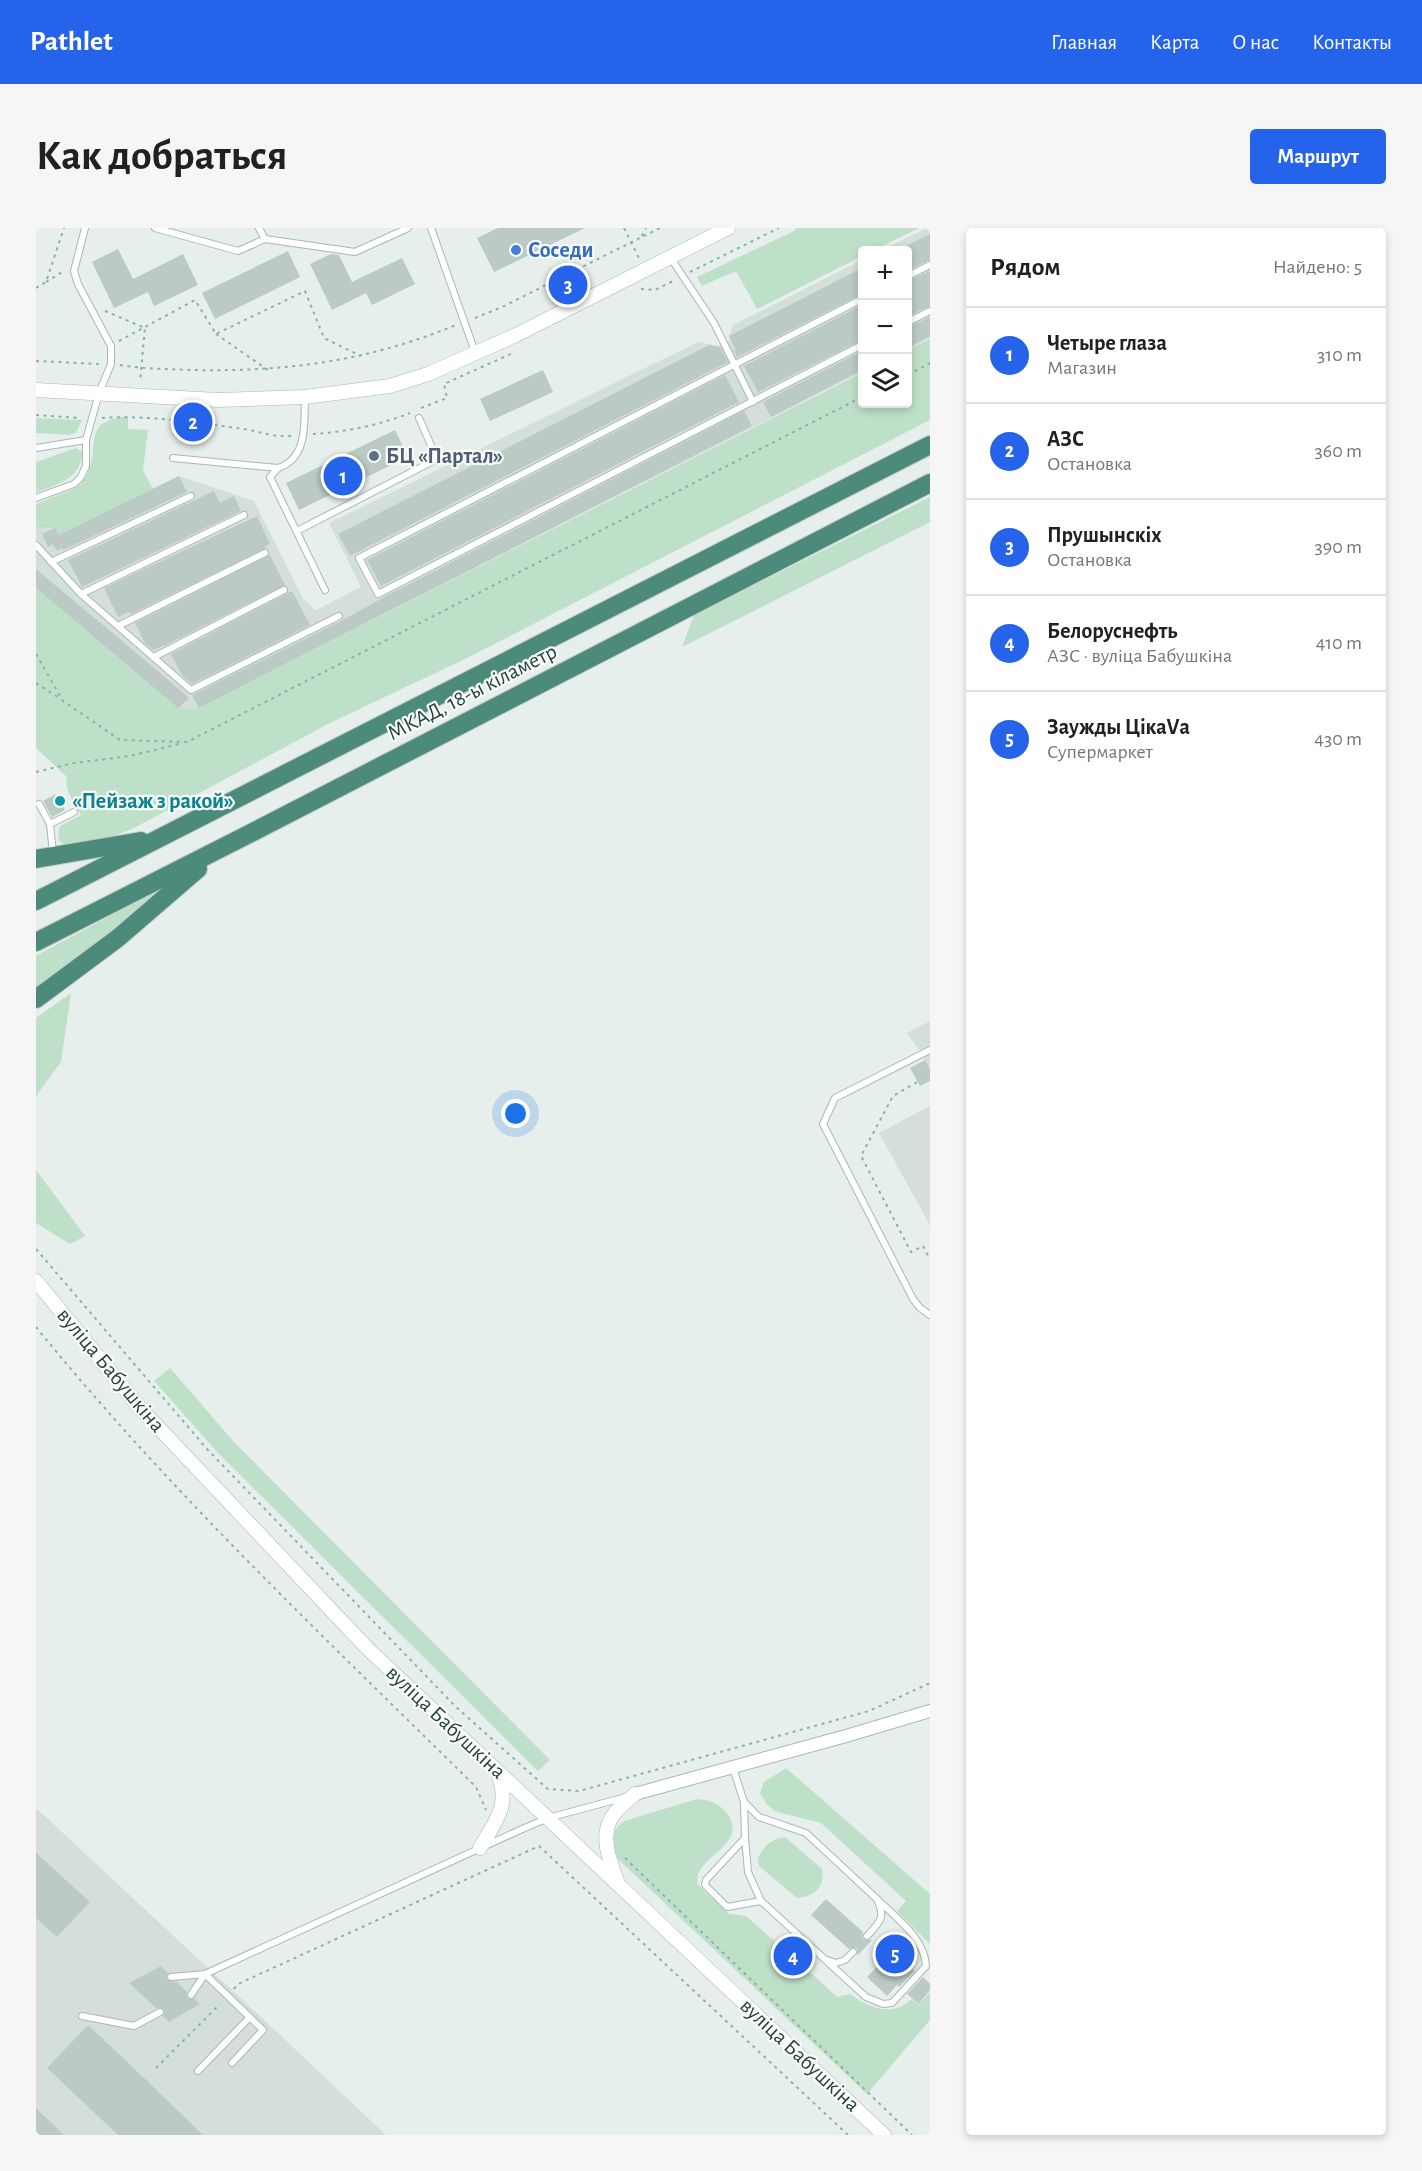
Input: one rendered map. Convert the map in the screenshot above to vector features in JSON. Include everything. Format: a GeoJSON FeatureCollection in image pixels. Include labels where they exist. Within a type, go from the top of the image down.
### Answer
{"type":"FeatureCollection","features":[{"type":"Feature","properties":{"kind":"highway","name":"МКАД, 18-ы кіламетр"},"geometry":{"type":"LineString","coordinates":[[36,901],[930,445]]}},
{"type":"Feature","properties":{"kind":"highway","name":"МКАД, 18-ы кіламетр"},"geometry":{"type":"LineString","coordinates":[[36,942],[930,483]]}},
{"type":"Feature","properties":{"kind":"highway"},"geometry":{"type":"LineString","coordinates":[[36,999],[118,938],[192,872],[254,832]]}},
{"type":"Feature","properties":{"kind":"highway"},"geometry":{"type":"LineString","coordinates":[[45,858],[162,838]]}},
{"type":"Feature","properties":{"kind":"street"},"geometry":{"type":"LineString","coordinates":[[36,390],[210,400],[305,397],[390,386],[428,374],[476,354],[728,228]]}},
{"type":"Feature","properties":{"kind":"street","name":"вуліца Бабушкіна"},"geometry":{"type":"LineString","coordinates":[[36,1281],[141,1409],[368,1649],[885,2135]]}},
{"type":"Feature","properties":{"kind":"street"},"geometry":{"type":"LineString","coordinates":[[617,1882],[609,1859],[606,1830],[613,1815],[635,1794],[930,1711]]}},
{"type":"Feature","properties":{"kind":"street"},"geometry":{"type":"LineString","coordinates":[[480,1848],[504,1802],[504,1787],[496,1770]]}},
{"type":"Feature","properties":{"kind":"lane"},"geometry":{"type":"LineString","coordinates":[[36,498],[74,484],[81,477],[86,466],[86,440],[99,393],[111,364],[111,346],[78,284],[74,271],[86,228]]}},
{"type":"Feature","properties":{"kind":"lane"},"geometry":{"type":"LineString","coordinates":[[155,228],[238,251],[265,239],[355,252],[408,228]]}},
{"type":"Feature","properties":{"kind":"lane"},"geometry":{"type":"LineString","coordinates":[[259,228],[265,239]]}},
{"type":"Feature","properties":{"kind":"lane"},"geometry":{"type":"LineString","coordinates":[[384,228],[388,237]]}},
{"type":"Feature","properties":{"kind":"lane"},"geometry":{"type":"LineString","coordinates":[[431,228],[476,354]]}},
{"type":"Feature","properties":{"kind":"lane"},"geometry":{"type":"LineString","coordinates":[[670,257],[714,323],[753,402]]}},
{"type":"Feature","properties":{"kind":"lane"},"geometry":{"type":"LineString","coordinates":[[912,274],[930,265]]}},
{"type":"Feature","properties":{"kind":"lane"},"geometry":{"type":"LineString","coordinates":[[858,347],[378,594],[359,558],[860,300]]}},
{"type":"Feature","properties":{"kind":"lane"},"geometry":{"type":"LineString","coordinates":[[912,320],[930,311]]}},
{"type":"Feature","properties":{"kind":"lane"},"geometry":{"type":"LineString","coordinates":[[173,458],[278,468],[285,466],[298,454],[304,435],[305,397]]}},
{"type":"Feature","properties":{"kind":"lane"},"geometry":{"type":"LineString","coordinates":[[297,531],[437,459],[419,418]]}},
{"type":"Feature","properties":{"kind":"lane"},"geometry":{"type":"LineString","coordinates":[[36,448],[86,440]]}},
{"type":"Feature","properties":{"kind":"lane"},"geometry":{"type":"LineString","coordinates":[[278,468],[270,477],[325,590]]}},
{"type":"Feature","properties":{"kind":"lane"},"geometry":{"type":"LineString","coordinates":[[51,562],[191,496]]}},
{"type":"Feature","properties":{"kind":"lane"},"geometry":{"type":"LineString","coordinates":[[81,594],[244,515]]}},
{"type":"Feature","properties":{"kind":"lane"},"geometry":{"type":"LineString","coordinates":[[36,545],[81,594],[191,690],[339,616]]}},
{"type":"Feature","properties":{"kind":"lane"},"geometry":{"type":"LineString","coordinates":[[118,626],[265,553]]}},
{"type":"Feature","properties":{"kind":"lane"},"geometry":{"type":"LineString","coordinates":[[154,657],[284,590]]}},
{"type":"Feature","properties":{"kind":"lane"},"geometry":{"type":"LineString","coordinates":[[39,804],[50,824],[45,858]]}},
{"type":"Feature","properties":{"kind":"lane"},"geometry":{"type":"LineString","coordinates":[[50,824],[74,812]]}},
{"type":"Feature","properties":{"kind":"lane"},"geometry":{"type":"LineString","coordinates":[[930,1050],[835,1098],[823,1124],[913,1299],[930,1315]]}},
{"type":"Feature","properties":{"kind":"lane"},"geometry":{"type":"LineString","coordinates":[[733,1768],[744,1802],[748,1872],[761,1901],[866,1997],[883,2004],[892,2002],[926,1966],[926,1957],[917,1940],[806,1833],[759,1817],[744,1802]]}},
{"type":"Feature","properties":{"kind":"lane"},"geometry":{"type":"LineString","coordinates":[[171,1977],[205,1974],[548,1818],[635,1794]]}},
{"type":"Feature","properties":{"kind":"lane"},"geometry":{"type":"LineString","coordinates":[[745,1838],[706,1880],[705,1885],[727,1907],[761,1901]]}},
{"type":"Feature","properties":{"kind":"lane"},"geometry":{"type":"LineString","coordinates":[[867,1936],[880,1922],[882,1910],[877,1899]]}},
{"type":"Feature","properties":{"kind":"lane"},"geometry":{"type":"LineString","coordinates":[[824,1958],[836,1963],[845,1960],[853,1952]]}},
{"type":"Feature","properties":{"kind":"lane"},"geometry":{"type":"LineString","coordinates":[[191,1995],[205,1974]]}},
{"type":"Feature","properties":{"kind":"lane"},"geometry":{"type":"LineString","coordinates":[[205,1974],[263,2030],[232,2063]]}},
{"type":"Feature","properties":{"kind":"lane"},"geometry":{"type":"LineString","coordinates":[[82,2016],[134,2026],[160,2012]]}},
{"type":"Feature","properties":{"kind":"lane"},"geometry":{"type":"LineString","coordinates":[[198,2072],[250,2017]]}},
{"type":"Feature","properties":{"kind":"path"},"geometry":{"type":"LineString","coordinates":[[46,282],[64,228]]}},
{"type":"Feature","properties":{"kind":"path"},"geometry":{"type":"LineString","coordinates":[[624,228],[632,242]]}},
{"type":"Feature","properties":{"kind":"path"},"geometry":{"type":"LineString","coordinates":[[642,237],[646,228]]}},
{"type":"Feature","properties":{"kind":"path"},"geometry":{"type":"LineString","coordinates":[[36,361],[111,364],[141,368],[268,370],[361,356],[383,351],[502,307],[660,228]]}},
{"type":"Feature","properties":{"kind":"path"},"geometry":{"type":"LineString","coordinates":[[655,290],[770,229],[779,228]]}},
{"type":"Feature","properties":{"kind":"path"},"geometry":{"type":"LineString","coordinates":[[36,288],[75,263]]}},
{"type":"Feature","properties":{"kind":"path"},"geometry":{"type":"LineString","coordinates":[[563,277],[568,285]]}},
{"type":"Feature","properties":{"kind":"path"},"geometry":{"type":"LineString","coordinates":[[216,334],[305,291],[324,339],[361,356]]}},
{"type":"Feature","properties":{"kind":"path"},"geometry":{"type":"LineString","coordinates":[[111,346],[195,300],[216,334],[268,370]]}},
{"type":"Feature","properties":{"kind":"path"},"geometry":{"type":"LineString","coordinates":[[88,304],[145,328]]}},
{"type":"Feature","properties":{"kind":"path"},"geometry":{"type":"LineString","coordinates":[[141,368],[145,328]]}},
{"type":"Feature","properties":{"kind":"path"},"geometry":{"type":"LineString","coordinates":[[912,373],[930,363]]}},
{"type":"Feature","properties":{"kind":"path"},"geometry":{"type":"LineString","coordinates":[[36,415],[92,418],[135,416],[241,428],[280,437],[329,433],[399,417],[447,398]]}},
{"type":"Feature","properties":{"kind":"path"},"geometry":{"type":"LineString","coordinates":[[36,772],[74,763],[130,756],[187,742],[858,399]]}},
{"type":"Feature","properties":{"kind":"path"},"geometry":{"type":"LineString","coordinates":[[36,654],[63,701]]}},
{"type":"Feature","properties":{"kind":"path"},"geometry":{"type":"LineString","coordinates":[[36,683],[120,740],[187,742]]}},
{"type":"Feature","properties":{"kind":"path"},"geometry":{"type":"LineString","coordinates":[[917,1082],[893,1096],[861,1156],[911,1252],[923,1246],[930,1258]]}},
{"type":"Feature","properties":{"kind":"path"},"geometry":{"type":"LineString","coordinates":[[36,1249],[207,1449],[455,1706],[548,1789],[579,1791],[869,1711],[930,1683]]}},
{"type":"Feature","properties":{"kind":"path"},"geometry":{"type":"LineString","coordinates":[[36,1327],[198,1511],[286,1602],[476,1787],[486,1810]]}},
{"type":"Feature","properties":{"kind":"path"},"geometry":{"type":"LineString","coordinates":[[156,2068],[238,1984],[539,1846],[554,1857],[848,2135]]}},
{"type":"Feature","properties":{"kind":"path"},"geometry":{"type":"LineString","coordinates":[[625,1858],[912,2135]]}},
{"type":"Feature","properties":{"kind":"shaded area"},"geometry":{"type":"Polygon","coordinates":[[[930,228],[930,338],[912,348],[912,246],[890,246],[930,228]]]}},
{"type":"Feature","properties":{"kind":"shaded area"},"geometry":{"type":"Polygon","coordinates":[[[858,262],[858,374],[197,709],[178,708],[36,588],[36,527],[55,527],[58,534],[179,476],[254,501],[303,599],[316,610],[361,587],[329,523],[698,342],[717,346],[730,340],[733,325],[858,262]]]}},
{"type":"Feature","properties":{"kind":"shaded area"},"geometry":{"type":"Polygon","coordinates":[[[930,1021],[930,1070],[907,1033],[930,1021]]]}},
{"type":"Feature","properties":{"kind":"shaded area"},"geometry":{"type":"Polygon","coordinates":[[[930,1106],[930,1225],[879,1133],[930,1106]]]}},
{"type":"Feature","properties":{"kind":"shaded area"},"geometry":{"type":"Polygon","coordinates":[[[36,1808],[262,2018],[386,2135],[36,2135],[36,1808]]]}},
{"type":"Feature","properties":{"kind":"green space"},"geometry":{"type":"Polygon","coordinates":[[[795,228],[919,228],[882,246],[858,246],[858,258],[757,309],[736,271],[702,286],[697,277],[796,230],[795,228]]]}},
{"type":"Feature","properties":{"kind":"green space"},"geometry":{"type":"Polygon","coordinates":[[[930,339],[930,420],[469,657],[328,724],[134,828],[108,838],[67,846],[59,841],[60,826],[81,815],[68,791],[67,777],[36,748],[36,588],[178,708],[197,709],[858,375],[858,408],[912,408],[912,348],[930,339]]]}},
{"type":"Feature","properties":{"kind":"green space"},"geometry":{"type":"Polygon","coordinates":[[[119,417],[128,417],[128,429],[148,430],[143,470],[153,489],[59,535],[55,528],[36,527],[36,504],[76,488],[84,481],[91,463],[97,430],[101,425],[119,417]]]}},
{"type":"Feature","properties":{"kind":"green space"},"geometry":{"type":"Polygon","coordinates":[[[36,418],[82,420],[76,433],[69,435],[36,433],[36,418]]]}},
{"type":"Feature","properties":{"kind":"green space"},"geometry":{"type":"Polygon","coordinates":[[[76,448],[82,452],[78,469],[60,483],[36,493],[36,462],[76,448]]]}},
{"type":"Feature","properties":{"kind":"green space"},"geometry":{"type":"Polygon","coordinates":[[[930,497],[930,522],[682,647],[694,615],[930,497]]]}},
{"type":"Feature","properties":{"kind":"green space"},"geometry":{"type":"Polygon","coordinates":[[[165,886],[92,948],[36,989],[36,956],[165,886]]]}},
{"type":"Feature","properties":{"kind":"green space"},"geometry":{"type":"Polygon","coordinates":[[[71,993],[61,1062],[36,1096],[36,1018],[71,993]]]}},
{"type":"Feature","properties":{"kind":"green space"},"geometry":{"type":"Polygon","coordinates":[[[36,1170],[85,1236],[70,1244],[36,1223],[36,1170]]]}},
{"type":"Feature","properties":{"kind":"green space"},"geometry":{"type":"Polygon","coordinates":[[[170,1368],[234,1442],[550,1760],[538,1771],[218,1453],[154,1381],[170,1368]]]}},
{"type":"Feature","properties":{"kind":"green space"},"geometry":{"type":"Polygon","coordinates":[[[786,1768],[930,1894],[930,1944],[897,1911],[906,1901],[821,1823],[774,1811],[765,1802],[760,1793],[764,1782],[786,1768]]]}},
{"type":"Feature","properties":{"kind":"green space"},"geometry":{"type":"Polygon","coordinates":[[[697,1799],[713,1802],[723,1809],[732,1822],[732,1831],[729,1839],[702,1867],[697,1884],[729,1914],[746,1916],[782,1948],[774,1959],[791,1974],[800,1963],[837,1997],[850,1994],[880,2009],[894,2009],[912,1999],[919,2005],[930,1992],[930,2020],[867,2094],[618,1859],[613,1838],[616,1829],[624,1821],[697,1799]]]}},
{"type":"Feature","properties":{"kind":"green space"},"geometry":{"type":"Polygon","coordinates":[[[785,1837],[822,1869],[822,1881],[814,1893],[797,1898],[759,1866],[758,1858],[765,1847],[776,1839],[785,1837]]]}},
{"type":"Feature","properties":{"kind":"building"},"geometry":{"type":"Polygon","coordinates":[[[498,228],[585,228],[494,272],[477,238],[498,228]]]}},
{"type":"Feature","properties":{"kind":"building"},"geometry":{"type":"Polygon","coordinates":[[[930,234],[930,260],[912,268],[912,246],[908,245],[930,234]]]}},
{"type":"Feature","properties":{"kind":"building"},"geometry":{"type":"Polygon","coordinates":[[[118,249],[133,279],[183,254],[198,285],[154,306],[148,292],[114,308],[92,262],[118,249]]]}},
{"type":"Feature","properties":{"kind":"building"},"geometry":{"type":"Polygon","coordinates":[[[288,251],[300,277],[215,319],[202,293],[288,251]]]}},
{"type":"Feature","properties":{"kind":"building"},"geometry":{"type":"Polygon","coordinates":[[[331,254],[339,255],[352,282],[402,258],[415,284],[372,305],[366,293],[332,310],[310,264],[331,254]]]}},
{"type":"Feature","properties":{"kind":"building"},"geometry":{"type":"Polygon","coordinates":[[[858,270],[858,296],[737,357],[729,336],[858,270]]]}},
{"type":"Feature","properties":{"kind":"building"},"geometry":{"type":"Polygon","coordinates":[[[930,271],[930,306],[912,314],[912,300],[912,279],[930,271]]]}},
{"type":"Feature","properties":{"kind":"building"},"geometry":{"type":"Polygon","coordinates":[[[858,307],[858,342],[758,392],[744,366],[858,307]]]}},
{"type":"Feature","properties":{"kind":"building"},"geometry":{"type":"Polygon","coordinates":[[[930,317],[930,336],[912,346],[912,325],[930,317]]]}},
{"type":"Feature","properties":{"kind":"building"},"geometry":{"type":"Polygon","coordinates":[[[709,345],[720,347],[728,362],[350,556],[338,534],[709,345]]]}},
{"type":"Feature","properties":{"kind":"building"},"geometry":{"type":"Polygon","coordinates":[[[858,353],[858,372],[771,417],[763,402],[858,353]]]}},
{"type":"Feature","properties":{"kind":"building"},"geometry":{"type":"Polygon","coordinates":[[[543,370],[553,392],[490,421],[480,399],[543,370]]]}},
{"type":"Feature","properties":{"kind":"building"},"geometry":{"type":"Polygon","coordinates":[[[725,375],[739,402],[381,586],[367,560],[725,375]]]}},
{"type":"Feature","properties":{"kind":"building"},"geometry":{"type":"Polygon","coordinates":[[[744,411],[752,426],[199,708],[192,695],[341,621],[744,411]]]}},
{"type":"Feature","properties":{"kind":"building"},"geometry":{"type":"Polygon","coordinates":[[[395,430],[408,457],[299,510],[286,483],[395,430]]]}},
{"type":"Feature","properties":{"kind":"building"},"geometry":{"type":"Polygon","coordinates":[[[179,476],[187,492],[63,550],[62,548],[57,551],[53,544],[48,547],[42,534],[55,528],[59,535],[179,476]]]}},
{"type":"Feature","properties":{"kind":"building"},"geometry":{"type":"Polygon","coordinates":[[[214,491],[220,503],[234,496],[241,511],[82,587],[68,560],[214,491]]]}},
{"type":"Feature","properties":{"kind":"building"},"geometry":{"type":"Polygon","coordinates":[[[257,516],[270,544],[265,546],[266,548],[131,614],[129,612],[118,617],[104,588],[257,516]]]}},
{"type":"Feature","properties":{"kind":"building"},"geometry":{"type":"Polygon","coordinates":[[[270,555],[285,585],[166,645],[153,650],[145,643],[135,623],[270,555]]]}},
{"type":"Feature","properties":{"kind":"building"},"geometry":{"type":"Polygon","coordinates":[[[36,569],[189,698],[178,708],[36,588],[36,569]]]}},
{"type":"Feature","properties":{"kind":"building"},"geometry":{"type":"Polygon","coordinates":[[[292,591],[310,625],[192,684],[182,675],[171,654],[292,591]]]}},
{"type":"Feature","properties":{"kind":"building"},"geometry":{"type":"Polygon","coordinates":[[[56,794],[65,810],[52,817],[43,801],[56,794]]]}},
{"type":"Feature","properties":{"kind":"building"},"geometry":{"type":"Polygon","coordinates":[[[925,1060],[930,1070],[930,1081],[920,1086],[910,1068],[925,1060]]]}},
{"type":"Feature","properties":{"kind":"building"},"geometry":{"type":"Polygon","coordinates":[[[36,1853],[90,1902],[57,1937],[36,1918],[36,1853]]]}},
{"type":"Feature","properties":{"kind":"building"},"geometry":{"type":"Polygon","coordinates":[[[826,1899],[863,1932],[864,1940],[872,1940],[857,1956],[856,1948],[849,1949],[811,1915],[826,1899]]]}},
{"type":"Feature","properties":{"kind":"building"},"geometry":{"type":"Polygon","coordinates":[[[895,1948],[915,1966],[912,1969],[915,1971],[887,1996],[867,1977],[895,1948]]]}},
{"type":"Feature","properties":{"kind":"building"},"geometry":{"type":"Polygon","coordinates":[[[161,1966],[168,1973],[167,1980],[177,1982],[187,1992],[188,1999],[195,1999],[200,2004],[169,2022],[163,2016],[165,2012],[163,2008],[156,2008],[129,1983],[161,1966]]]}},
{"type":"Feature","properties":{"kind":"building"},"geometry":{"type":"Polygon","coordinates":[[[923,1977],[930,1984],[930,1990],[919,2004],[907,1994],[923,1977]]]}},
{"type":"Feature","properties":{"kind":"building"},"geometry":{"type":"Polygon","coordinates":[[[88,2025],[203,2135],[118,2135],[47,2068],[88,2025]]]}},
{"type":"Feature","properties":{"kind":"building"},"geometry":{"type":"Polygon","coordinates":[[[36,2108],[64,2135],[36,2135],[36,2108]]]}},
{"type":"Feature","properties":{"kind":"place","name":"Соседи"},"geometry":{"type":"Point","coordinates":[516,250]}},
{"type":"Feature","properties":{"kind":"place","name":"Прушынскіх"},"geometry":{"type":"Point","coordinates":[568,285]}},
{"type":"Feature","properties":{"kind":"place","name":"АЗС"},"geometry":{"type":"Point","coordinates":[193,422]}},
{"type":"Feature","properties":{"kind":"place","name":"БЦ «Партал»"},"geometry":{"type":"Point","coordinates":[374,456]}},
{"type":"Feature","properties":{"kind":"place","name":"Четыре глаза"},"geometry":{"type":"Point","coordinates":[343,476]}},
{"type":"Feature","properties":{"kind":"place","name":"«Пейзаж з ракой»"},"geometry":{"type":"Point","coordinates":[60,801]}},
{"type":"Feature","properties":{"kind":"place","name":"Заужды ЦікаVа"},"geometry":{"type":"Point","coordinates":[895,1954]}},
{"type":"Feature","properties":{"kind":"place","name":"Белоруснефть"},"geometry":{"type":"Point","coordinates":[793,1956]}}]}
